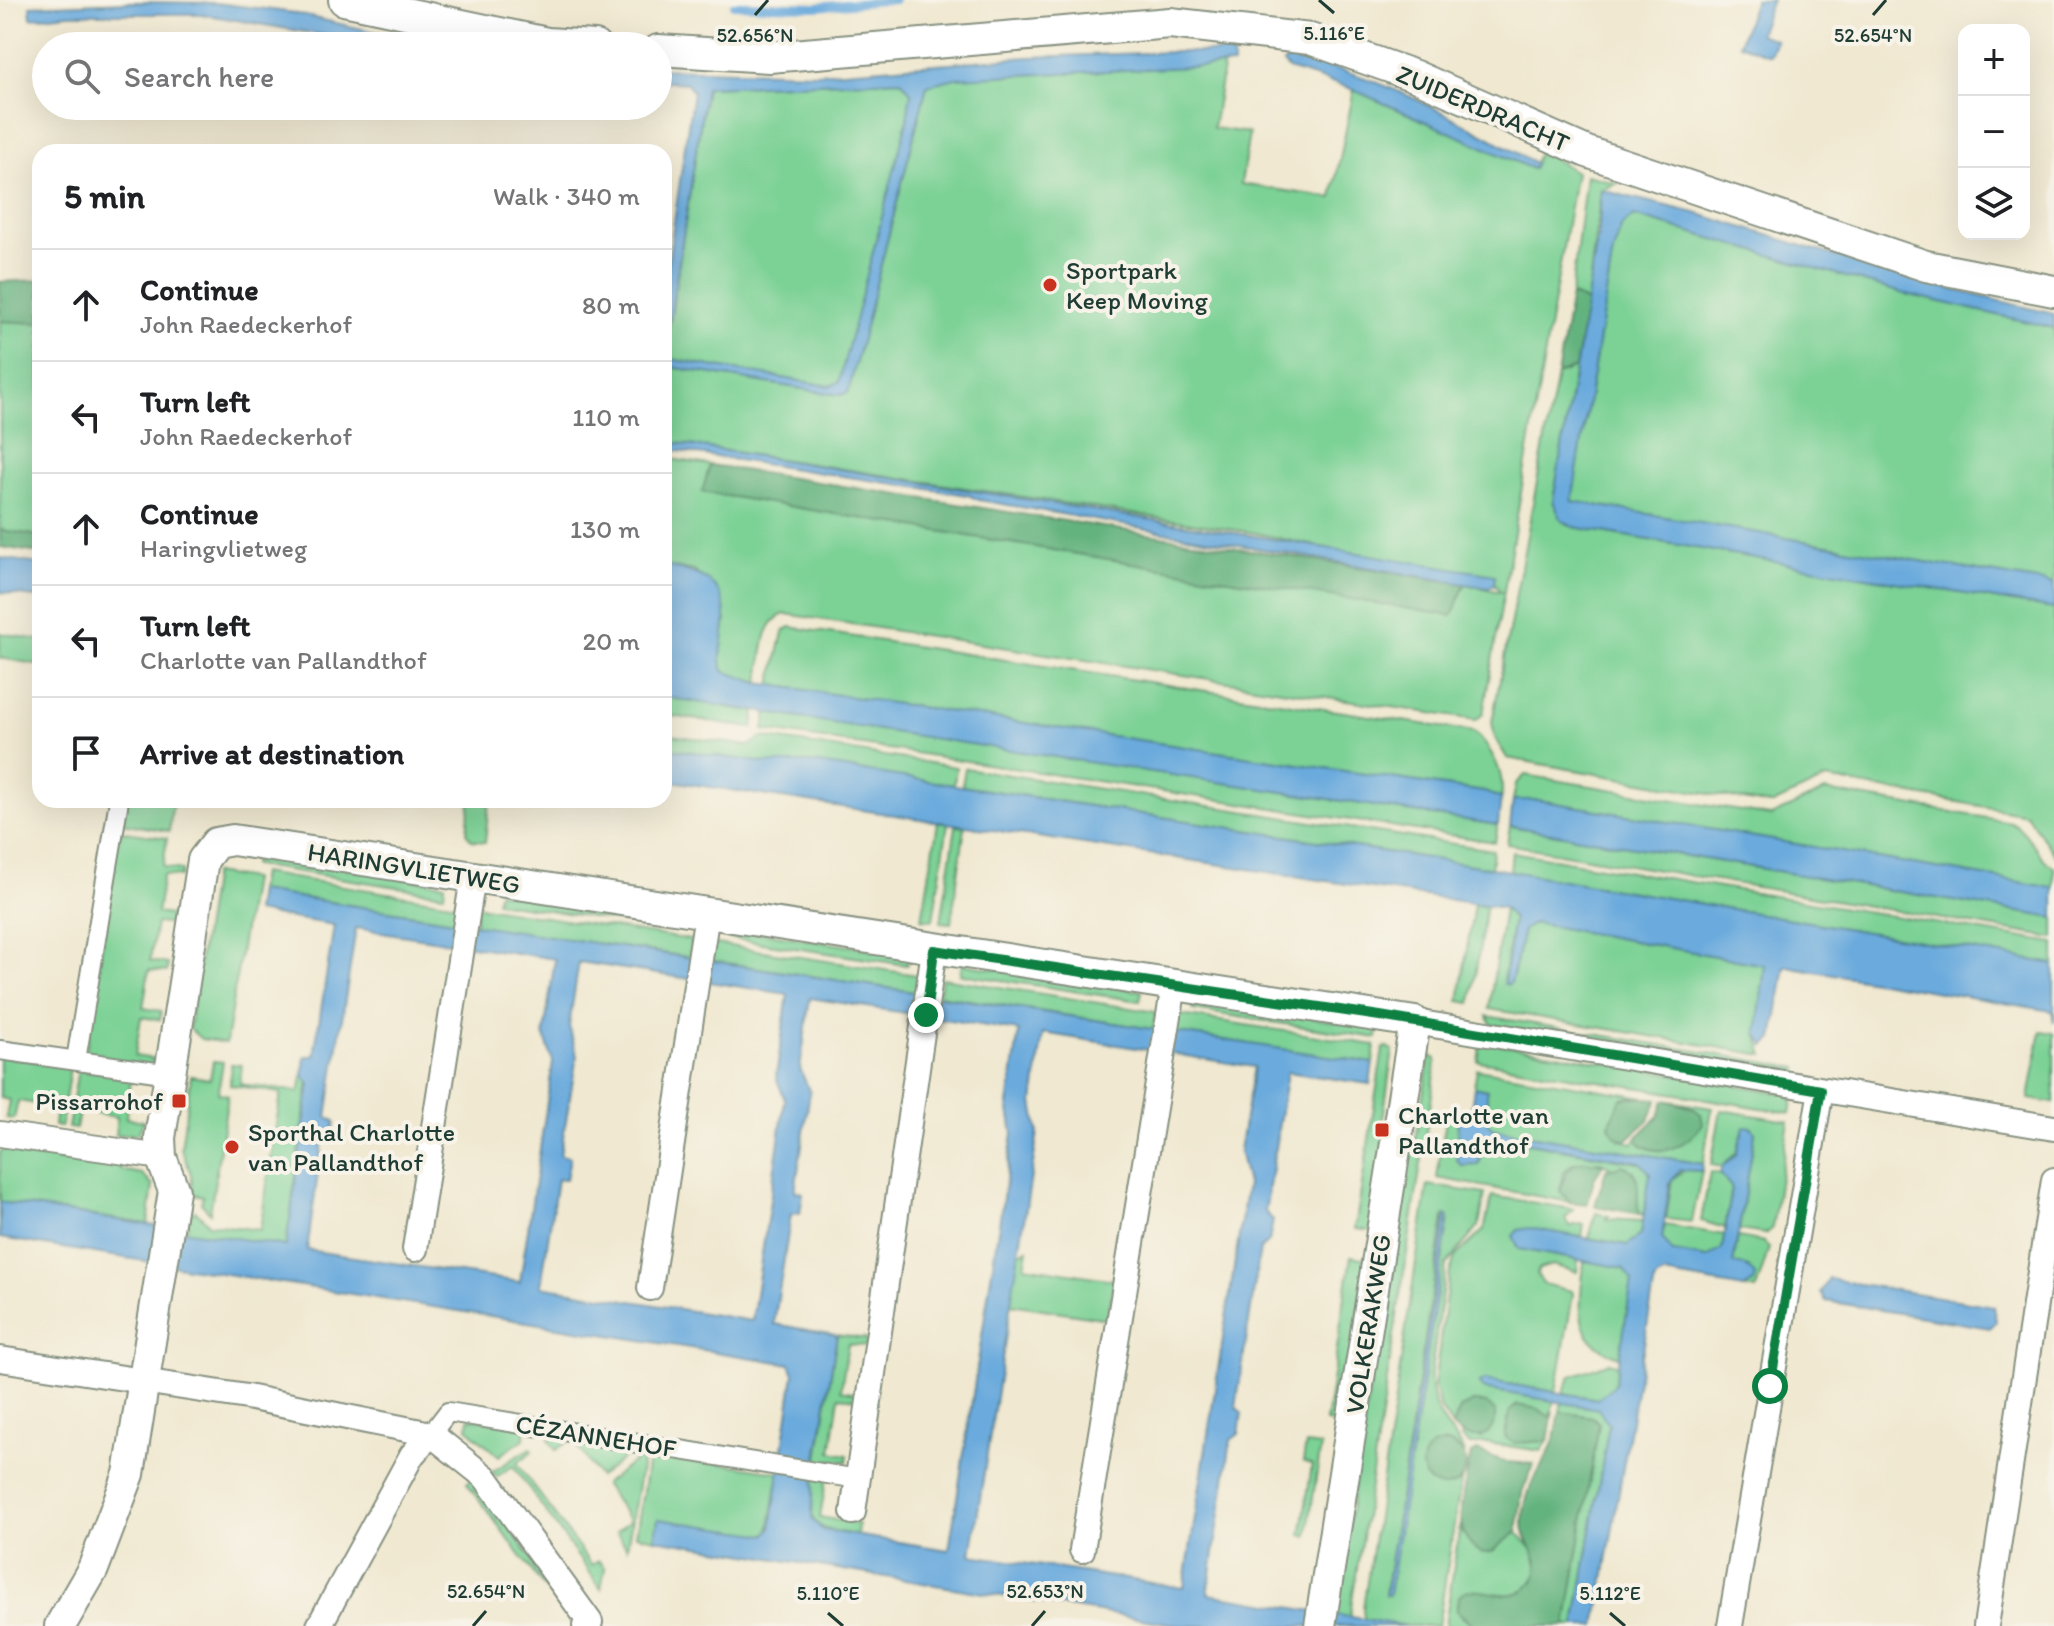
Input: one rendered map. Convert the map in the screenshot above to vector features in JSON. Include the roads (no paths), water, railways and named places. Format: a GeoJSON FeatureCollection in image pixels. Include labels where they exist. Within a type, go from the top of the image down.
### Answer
{"type":"FeatureCollection","features":[{"type":"Feature","properties":{"kind":"street"},"geometry":{"type":"LineString","coordinates":[[344,0],[495,32]]}},
{"type":"Feature","properties":{"kind":"street","name":"ZUIDERDRACHT"},"geometry":{"type":"LineString","coordinates":[[672,51],[769,57],[1170,23],[1310,39],[1429,82],[1587,152],[1926,266],[2054,291]]}},
{"type":"Feature","properties":{"kind":"street"},"geometry":{"type":"LineString","coordinates":[[76,1060],[118,808]]}},
{"type":"Feature","properties":{"kind":"street","name":"HARINGVLIETWEG"},"geometry":{"type":"LineString","coordinates":[[60,1626],[111,1528],[129,1474],[174,1191],[161,1157],[160,1138],[203,860],[216,843],[233,840],[1415,1022]]}},
{"type":"Feature","properties":{"kind":"street"},"geometry":{"type":"LineString","coordinates":[[415,1249],[473,877]]}},
{"type":"Feature","properties":{"kind":"street"},"geometry":{"type":"LineString","coordinates":[[650,1288],[707,913]]}},
{"type":"Feature","properties":{"kind":"street"},"geometry":{"type":"LineString","coordinates":[[853,1512],[934,950]]}},
{"type":"Feature","properties":{"kind":"street"},"geometry":{"type":"LineString","coordinates":[[1082,1550],[1174,985]]}},
{"type":"Feature","properties":{"kind":"street"},"geometry":{"type":"LineString","coordinates":[[1415,1022],[2054,1128]]}},
{"type":"Feature","properties":{"kind":"street","name":"VOLKERAKWEG"},"geometry":{"type":"LineString","coordinates":[[1322,1619],[1415,1022]]}},
{"type":"Feature","properties":{"kind":"street"},"geometry":{"type":"LineString","coordinates":[[0,1050],[170,1074]]}},
{"type":"Feature","properties":{"kind":"street"},"geometry":{"type":"LineString","coordinates":[[1730,1626],[1821,1090]]}},
{"type":"Feature","properties":{"kind":"street"},"geometry":{"type":"LineString","coordinates":[[0,1134],[161,1157]]}},
{"type":"Feature","properties":{"kind":"street"},"geometry":{"type":"LineString","coordinates":[[1986,1626],[2054,1180]]}},
{"type":"Feature","properties":{"kind":"street"},"geometry":{"type":"LineString","coordinates":[[0,1359],[247,1397],[431,1434],[485,1477],[590,1625]]}},
{"type":"Feature","properties":{"kind":"street","name":"CÉZANNEHOF"},"geometry":{"type":"LineString","coordinates":[[319,1626],[404,1469],[448,1412],[858,1479]]}},
{"type":"Feature","properties":{"kind":"water"},"geometry":{"type":"Polygon","coordinates":[[[1755,0],[1772,0],[1759,34],[1776,40],[1770,55],[1739,44],[1755,0]]]}},
{"type":"Feature","properties":{"kind":"water"},"geometry":{"type":"Polygon","coordinates":[[[215,3],[288,12],[376,32],[305,32],[201,14],[69,14],[31,18],[30,6],[215,3]]]}},
{"type":"Feature","properties":{"kind":"water"},"geometry":{"type":"Polygon","coordinates":[[[1233,52],[1233,65],[956,78],[927,85],[848,393],[839,395],[672,367],[672,359],[829,386],[839,382],[907,121],[911,92],[901,80],[706,87],[672,307],[672,235],[693,92],[687,83],[672,82],[672,69],[817,73],[1029,57],[1233,52]]]}},
{"type":"Feature","properties":{"kind":"water"},"geometry":{"type":"Polygon","coordinates":[[[1291,58],[1355,74],[1417,100],[1535,163],[1533,169],[1347,87],[1288,69],[1283,63],[1291,58]]]}},
{"type":"Feature","properties":{"kind":"water"},"geometry":{"type":"Polygon","coordinates":[[[1601,190],[1699,214],[1910,279],[2054,314],[2054,328],[1902,293],[1634,216],[1622,225],[1613,252],[1572,501],[2054,584],[2054,609],[1573,527],[1561,519],[1553,501],[1599,228],[1601,190]]]}},
{"type":"Feature","properties":{"kind":"water"},"geometry":{"type":"Polygon","coordinates":[[[672,442],[1495,575],[1494,584],[1488,588],[979,500],[968,495],[672,450],[672,442]]]}},
{"type":"Feature","properties":{"kind":"water"},"geometry":{"type":"Polygon","coordinates":[[[0,558],[32,563],[32,597],[0,592],[0,558]]]}},
{"type":"Feature","properties":{"kind":"water"},"geometry":{"type":"Polygon","coordinates":[[[672,568],[692,573],[713,584],[724,604],[723,671],[759,683],[1484,792],[1501,798],[1498,825],[672,698],[672,568]]]}},
{"type":"Feature","properties":{"kind":"water"},"geometry":{"type":"Polygon","coordinates":[[[672,749],[765,763],[812,763],[1510,871],[2054,964],[2054,1022],[2052,1011],[1785,966],[1773,1039],[1765,1046],[1757,1034],[1765,965],[1534,923],[1523,930],[1511,983],[1504,984],[1513,919],[1504,908],[672,781],[672,749]]]}},
{"type":"Feature","properties":{"kind":"water"},"geometry":{"type":"Polygon","coordinates":[[[1513,800],[1538,800],[2054,888],[2054,918],[1510,826],[1513,800]]]}},
{"type":"Feature","properties":{"kind":"water"},"geometry":{"type":"Polygon","coordinates":[[[258,891],[1373,1063],[1370,1084],[1287,1072],[1265,1212],[1273,1220],[1269,1241],[1260,1249],[1236,1407],[1242,1413],[1239,1434],[1231,1440],[1208,1594],[1406,1626],[1184,1626],[655,1539],[658,1519],[766,1535],[771,1528],[794,1374],[790,1364],[0,1238],[0,1202],[286,1246],[310,1084],[303,1075],[305,1056],[314,1056],[334,925],[255,912],[258,891]],[[356,928],[327,1117],[335,1121],[332,1138],[322,1145],[307,1250],[520,1282],[553,1062],[544,1034],[555,959],[356,928]],[[579,962],[569,1026],[577,1056],[560,1155],[570,1157],[566,1179],[557,1179],[541,1286],[752,1321],[785,1100],[776,1077],[788,994],[579,962]],[[810,998],[800,1069],[810,1092],[795,1191],[803,1193],[800,1213],[791,1214],[774,1324],[837,1335],[814,1477],[812,1519],[823,1530],[949,1550],[1013,1133],[1008,1104],[1019,1031],[810,998]],[[1043,1033],[1033,1102],[1038,1132],[971,1555],[1184,1588],[1247,1184],[1239,1150],[1254,1067],[1043,1033]]]}},
{"type":"Feature","properties":{"kind":"water"},"geometry":{"type":"Polygon","coordinates":[[[1474,1087],[1487,1090],[1487,1122],[1493,1129],[1703,1164],[1702,1171],[1680,1170],[1670,1183],[1662,1238],[1673,1252],[1707,1258],[1722,1249],[1732,1188],[1720,1174],[1722,1167],[1736,1155],[1744,1126],[1752,1127],[1755,1133],[1733,1264],[1746,1266],[1755,1275],[1754,1282],[1744,1288],[1664,1274],[1655,1280],[1596,1626],[1575,1626],[1609,1424],[1598,1409],[1483,1389],[1479,1383],[1484,1380],[1597,1399],[1615,1385],[1632,1281],[1623,1268],[1519,1249],[1513,1236],[1518,1230],[1529,1228],[1627,1245],[1641,1235],[1650,1173],[1640,1162],[1495,1137],[1485,1142],[1478,1165],[1462,1166],[1457,1160],[1458,1115],[1470,1116],[1474,1087]]]}},
{"type":"Feature","properties":{"kind":"water"},"geometry":{"type":"Polygon","coordinates":[[[1446,1215],[1449,1217],[1389,1595],[1385,1595],[1446,1215]]]}},
{"type":"Feature","properties":{"kind":"water"},"geometry":{"type":"Polygon","coordinates":[[[1829,1279],[1994,1306],[1996,1322],[1990,1328],[1826,1301],[1821,1292],[1829,1279]]]}},
{"type":"Feature","properties":{"kind":"waterway"},"geometry":{"type":"LineString","coordinates":[[734,5],[816,7],[894,0]]}},
{"type":"Feature","properties":{"kind":"place","name":"Sportpark Keep Moving"},"geometry":{"type":"Point","coordinates":[1050,285]}},
{"type":"Feature","properties":{"kind":"place","name":"Pissarrohof"},"geometry":{"type":"Point","coordinates":[179,1101]}},
{"type":"Feature","properties":{"kind":"place","name":"Charlotte van Pallandthof"},"geometry":{"type":"Point","coordinates":[1382,1130]}},
{"type":"Feature","properties":{"kind":"place","name":"Sporthal Charlotte van Pallandthof"},"geometry":{"type":"Point","coordinates":[232,1147]}}]}
